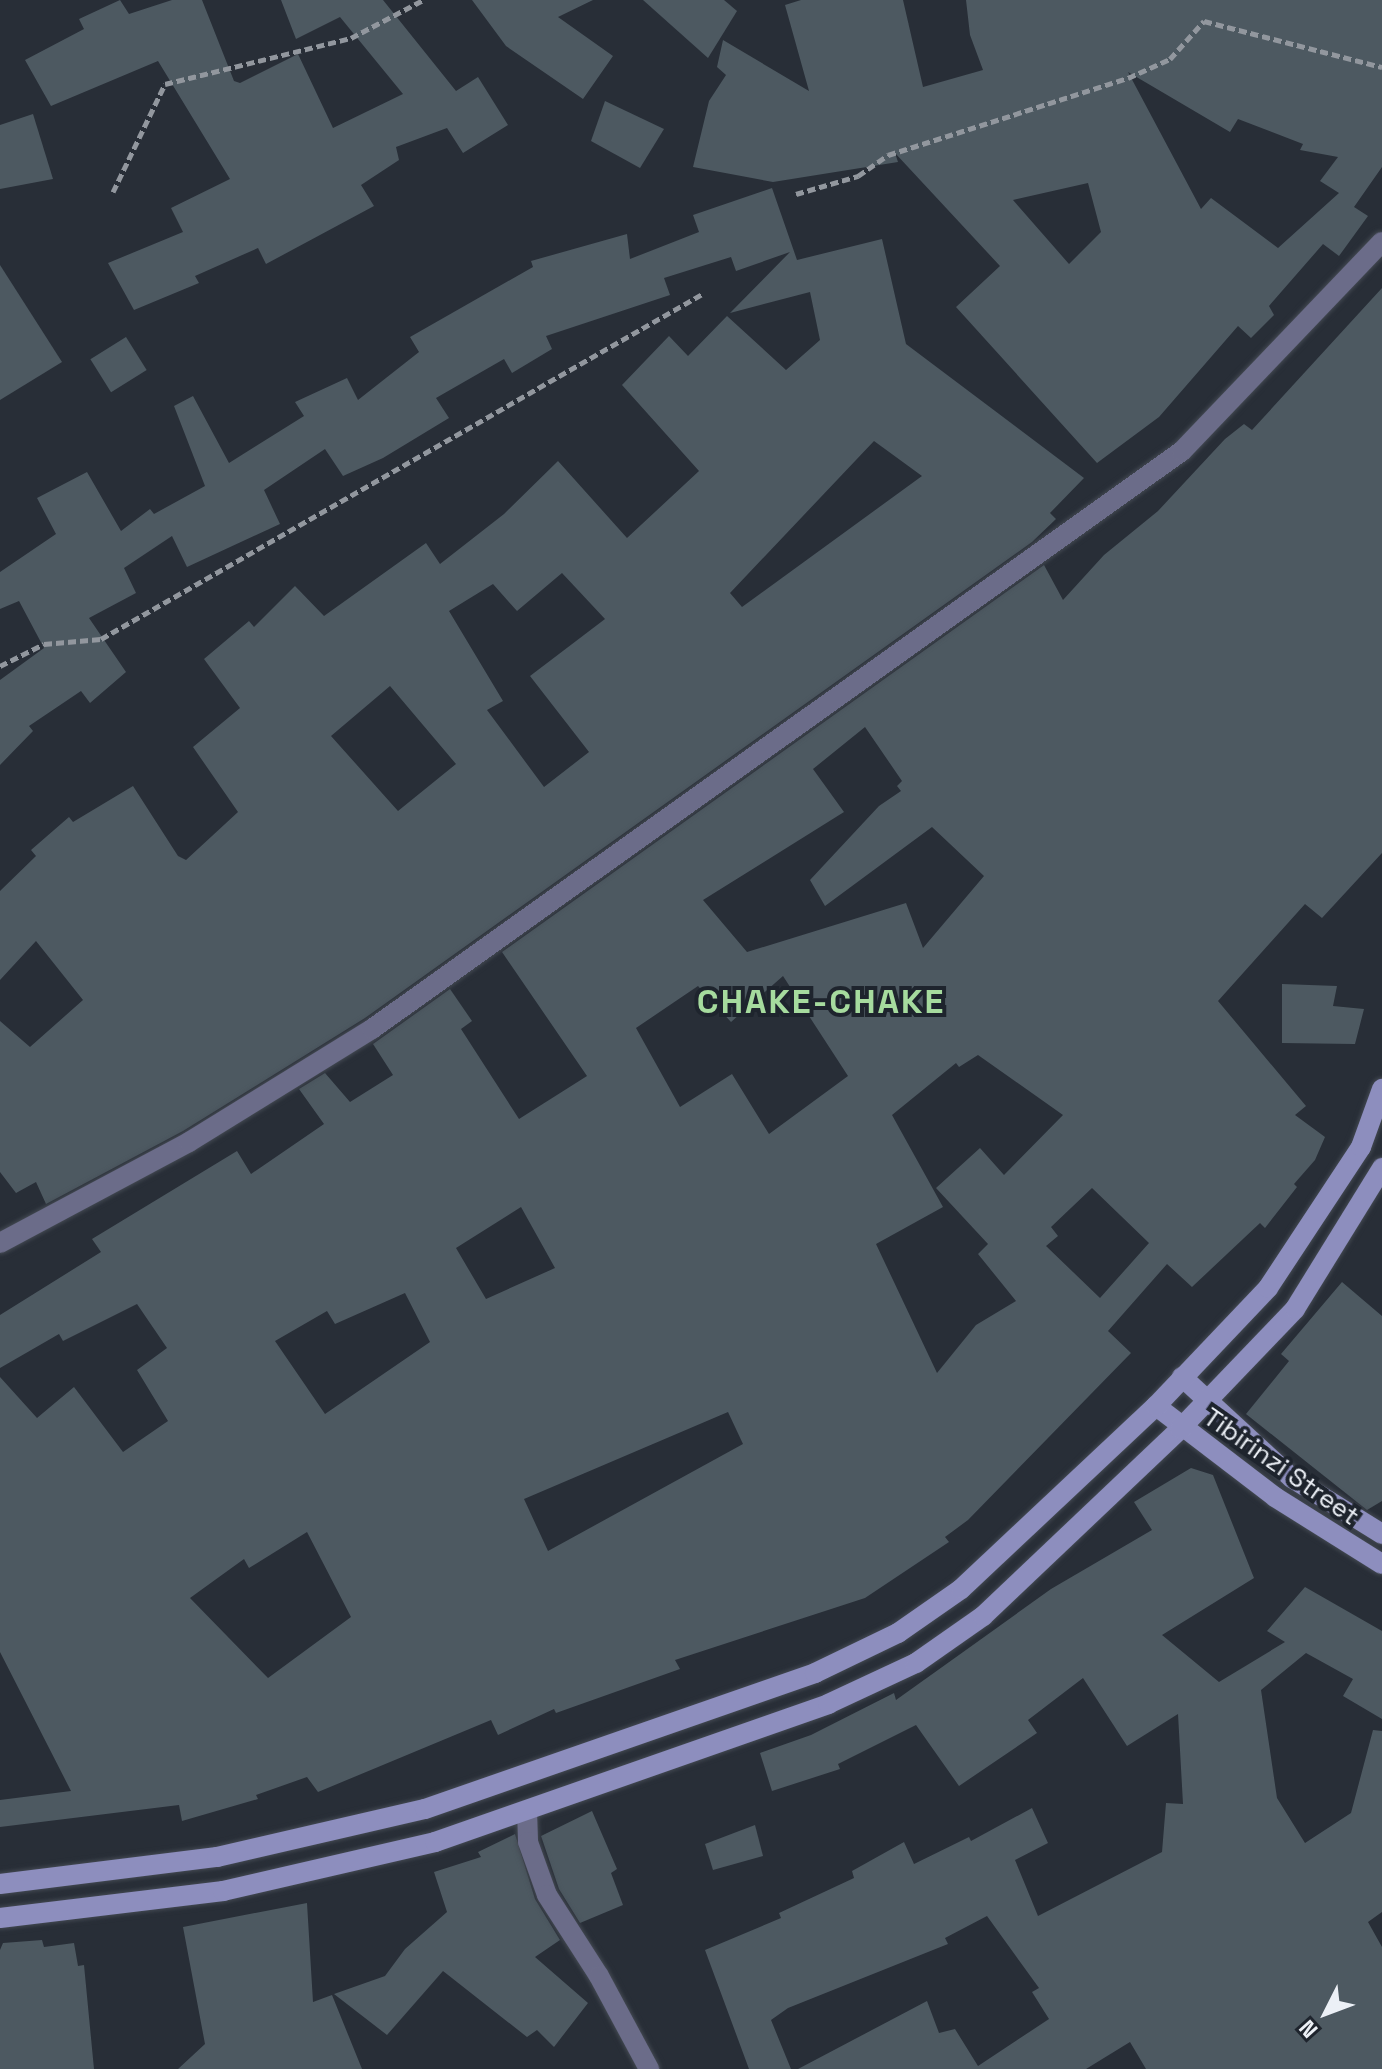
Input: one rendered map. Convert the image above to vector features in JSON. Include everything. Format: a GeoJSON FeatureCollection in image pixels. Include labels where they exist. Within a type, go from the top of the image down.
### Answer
{"type":"FeatureCollection","features":[{"type":"Feature","properties":{"kind":"main road"},"geometry":{"type":"LineString","coordinates":[[0,1884],[217,1857],[425,1809],[815,1673],[898,1633],[961,1589],[1156,1406],[1268,1288],[1361,1147],[1382,1089]]}},
{"type":"Feature","properties":{"kind":"main road"},"geometry":{"type":"LineString","coordinates":[[0,1918],[223,1891],[435,1842],[828,1704],[916,1663],[983,1616],[1180,1429],[1295,1309],[1382,1168]]}},
{"type":"Feature","properties":{"kind":"main road","name":"Tibirinzi Street"},"geometry":{"type":"LineString","coordinates":[[1182,1377],[1292,1478],[1382,1534]]}},
{"type":"Feature","properties":{"kind":"main road","name":"Tibirinzi Street"},"geometry":{"type":"LineString","coordinates":[[1156,1406],[1180,1429],[1382,1564]]}},
{"type":"Feature","properties":{"kind":"street"},"geometry":{"type":"LineString","coordinates":[[0,1243],[189,1142],[359,1037],[1182,451],[1382,242]]}},
{"type":"Feature","properties":{"kind":"street"},"geometry":{"type":"LineString","coordinates":[[527,1811],[528,1842],[547,1895],[599,1976],[649,2069]]}},
{"type":"Feature","properties":{"kind":"path"},"geometry":{"type":"LineString","coordinates":[[113,192],[165,84],[351,38],[423,0]]}},
{"type":"Feature","properties":{"kind":"path"},"geometry":{"type":"LineString","coordinates":[[796,194],[858,176],[888,155],[1128,78],[1170,59],[1204,21],[1382,67]]}},
{"type":"Feature","properties":{"kind":"path"},"geometry":{"type":"LineString","coordinates":[[0,666],[44,644],[101,639],[704,293]]}},
{"type":"Feature","properties":{"kind":"building"},"geometry":{"type":"Polygon","coordinates":[[[120,0],[129,14],[172,0],[202,0],[234,81],[240,83],[298,54],[333,128],[403,94],[340,17],[296,39],[281,0],[383,0],[456,91],[478,77],[508,125],[463,153],[447,128],[396,147],[399,160],[361,185],[374,206],[266,264],[258,248],[195,276],[199,283],[134,310],[108,263],[183,232],[171,208],[230,179],[158,61],[51,106],[25,60],[84,29],[79,19],[120,0]]]}},
{"type":"Feature","properties":{"kind":"building"},"geometry":{"type":"Polygon","coordinates":[[[472,0],[593,0],[558,17],[613,56],[583,99],[506,46],[472,0]]]}},
{"type":"Feature","properties":{"kind":"building"},"geometry":{"type":"Polygon","coordinates":[[[643,0],[724,0],[737,11],[708,58],[643,0]]]}},
{"type":"Feature","properties":{"kind":"building"},"geometry":{"type":"Polygon","coordinates":[[[801,0],[903,0],[923,87],[983,70],[970,35],[966,0],[1382,0],[1382,167],[1354,207],[1368,216],[1339,256],[1323,244],[1269,306],[1274,315],[1251,338],[1238,326],[1159,417],[1097,463],[956,307],[1000,266],[895,153],[898,162],[773,182],[693,167],[709,101],[726,75],[717,67],[723,40],[809,91],[785,5],[801,0]],[[1128,72],[1201,209],[1211,198],[1278,248],[1339,193],[1320,181],[1338,157],[1300,150],[1303,144],[1238,119],[1230,132],[1128,72]],[[1088,183],[1013,200],[1069,264],[1101,232],[1088,183]]]}},
{"type":"Feature","properties":{"kind":"building"},"geometry":{"type":"Polygon","coordinates":[[[605,101],[664,129],[640,168],[591,141],[605,101]]]}},
{"type":"Feature","properties":{"kind":"building"},"geometry":{"type":"Polygon","coordinates":[[[33,114],[53,179],[0,189],[0,125],[33,114]]]}},
{"type":"Feature","properties":{"kind":"building"},"geometry":{"type":"Polygon","coordinates":[[[772,188],[797,260],[882,239],[906,344],[1084,478],[1050,513],[1056,519],[1032,542],[365,1018],[183,1131],[46,1204],[36,1182],[16,1193],[0,1172],[0,1021],[30,1047],[83,1000],[36,941],[0,980],[0,891],[36,856],[31,850],[69,817],[73,822],[133,786],[178,856],[186,860],[238,812],[193,747],[240,708],[204,659],[249,621],[254,627],[295,586],[324,616],[426,543],[440,564],[504,514],[558,461],[627,538],[699,471],[622,385],[669,336],[688,356],[727,316],[786,370],[820,340],[810,292],[730,313],[790,252],[736,271],[731,257],[664,278],[670,295],[546,336],[552,349],[512,373],[504,359],[436,398],[449,418],[383,458],[343,476],[325,449],[264,490],[280,524],[187,567],[172,536],[124,568],[136,593],[89,618],[126,672],[90,703],[81,691],[29,726],[33,731],[0,765],[0,680],[44,648],[19,601],[0,609],[0,572],[56,534],[37,498],[87,472],[121,531],[150,509],[154,514],[205,486],[174,406],[193,396],[229,463],[304,416],[295,402],[347,378],[358,400],[419,352],[410,337],[533,267],[531,261],[627,234],[630,259],[699,232],[693,215],[772,188]],[[874,441],[730,593],[742,607],[922,476],[874,441]],[[562,573],[517,611],[493,584],[449,611],[503,701],[487,710],[544,787],[589,752],[530,676],[605,619],[562,573]],[[390,686],[331,736],[398,811],[456,764],[390,686]]]}},
{"type":"Feature","properties":{"kind":"building"},"geometry":{"type":"Polygon","coordinates":[[[0,265],[62,362],[0,400],[0,265]]]}},
{"type":"Feature","properties":{"kind":"building"},"geometry":{"type":"Polygon","coordinates":[[[1382,288],[1382,853],[1322,918],[1305,904],[1218,1001],[1306,1106],[1295,1115],[1325,1137],[1315,1160],[1294,1184],[1297,1187],[1265,1228],[1260,1223],[1192,1287],[1167,1264],[1108,1331],[1131,1353],[968,1520],[945,1537],[949,1542],[865,1598],[675,1660],[680,1669],[556,1713],[554,1709],[498,1735],[491,1720],[318,1792],[307,1777],[256,1795],[258,1799],[182,1821],[179,1805],[0,1827],[0,1800],[71,1791],[0,1652],[0,1377],[37,1418],[74,1387],[123,1452],[168,1421],[137,1370],[167,1348],[137,1304],[63,1341],[59,1334],[0,1368],[0,1315],[101,1252],[92,1239],[237,1151],[251,1174],[324,1124],[299,1089],[325,1073],[350,1102],[393,1075],[373,1044],[450,989],[472,1021],[461,1029],[519,1119],[587,1076],[502,952],[1044,565],[1063,600],[1104,555],[1158,511],[1225,439],[1244,424],[1252,430],[1382,288]],[[865,727],[813,769],[844,812],[703,900],[747,952],[906,903],[923,948],[984,876],[932,827],[825,906],[810,880],[879,806],[901,791],[897,786],[902,781],[865,727]],[[783,976],[731,1022],[698,986],[636,1028],[680,1107],[732,1074],[769,1134],[848,1076],[783,976]],[[978,1055],[959,1067],[956,1063],[892,1115],[943,1207],[876,1244],[937,1373],[976,1325],[1016,1301],[978,1254],[988,1244],[936,1188],[980,1148],[1004,1175],[1063,1115],[978,1055]],[[1092,1188],[1051,1227],[1058,1236],[1046,1246],[1100,1298],[1149,1243],[1092,1188]],[[521,1207],[456,1248],[486,1299],[555,1268],[521,1207]],[[405,1293],[335,1324],[327,1311],[275,1341],[325,1414],[430,1342],[405,1293]],[[728,1412],[524,1499],[548,1551],[743,1444],[728,1412]],[[307,1532],[249,1568],[244,1559],[190,1598],[268,1678],[351,1617],[307,1532]]]}},
{"type":"Feature","properties":{"kind":"building"},"geometry":{"type":"Polygon","coordinates":[[[126,337],[147,370],[111,392],[90,359],[126,337]]]}},
{"type":"Feature","properties":{"kind":"building"},"geometry":{"type":"Polygon","coordinates":[[[1282,984],[1337,986],[1333,1006],[1364,1009],[1355,1044],[1282,1043],[1282,984]]]}},
{"type":"Feature","properties":{"kind":"building"},"geometry":{"type":"Polygon","coordinates":[[[1342,1282],[1382,1316],[1382,1501],[1367,1510],[1246,1414],[1289,1361],[1281,1354],[1342,1282]]]}},
{"type":"Feature","properties":{"kind":"building"},"geometry":{"type":"Polygon","coordinates":[[[1191,1468],[1213,1475],[1254,1578],[1162,1635],[1219,1682],[1285,1642],[1267,1631],[1305,1587],[1382,1631],[1382,1719],[1343,1696],[1353,1679],[1306,1653],[1261,1690],[1277,1798],[1305,1843],[1351,1813],[1373,1730],[1382,1731],[1382,1912],[1368,1922],[1382,1947],[1382,2069],[1146,2069],[1130,2042],[1086,2069],[798,2069],[927,2001],[939,2033],[955,2029],[978,2066],[1049,2019],[1032,1992],[1039,1988],[987,1916],[945,1938],[948,1944],[788,2008],[771,2020],[791,2069],[749,2069],[705,1950],[781,1918],[779,1913],[854,1878],[852,1871],[904,1842],[914,1864],[969,1837],[971,1841],[1032,1808],[1048,1843],[1015,1860],[1038,1916],[1162,1852],[1166,1803],[1183,1804],[1178,1714],[1127,1746],[1083,1678],[1028,1720],[1037,1733],[959,1786],[916,1725],[838,1764],[840,1769],[772,1791],[760,1753],[811,1735],[894,1693],[896,1700],[1051,1589],[1152,1530],[1134,1502],[1191,1468]]]}},
{"type":"Feature","properties":{"kind":"building"},"geometry":{"type":"Polygon","coordinates":[[[592,1811],[617,1869],[611,1873],[623,1905],[580,1923],[559,1889],[541,1836],[592,1811]]]}},
{"type":"Feature","properties":{"kind":"building"},"geometry":{"type":"Polygon","coordinates":[[[755,1825],[763,1856],[713,1870],[705,1844],[755,1825]]]}},
{"type":"Feature","properties":{"kind":"building"},"geometry":{"type":"Polygon","coordinates":[[[515,1834],[535,1899],[560,1940],[535,1957],[588,2003],[554,2047],[537,2030],[527,2037],[443,1971],[387,2035],[334,1994],[385,1976],[405,1949],[447,1912],[434,1872],[481,1857],[478,1852],[515,1834]]]}},
{"type":"Feature","properties":{"kind":"building"},"geometry":{"type":"Polygon","coordinates":[[[307,1903],[313,2002],[332,1995],[362,2069],[178,2069],[205,2044],[183,1927],[307,1903]]]}},
{"type":"Feature","properties":{"kind":"building"},"geometry":{"type":"Polygon","coordinates":[[[42,1940],[44,1947],[74,1943],[78,1966],[84,1965],[94,2069],[0,2069],[0,1950],[3,1943],[42,1940]]]}},
{"type":"Feature","properties":{"kind":"district","name":"CHAKE-CHAKE"},"geometry":{"type":"Point","coordinates":[821,1002]}}]}
